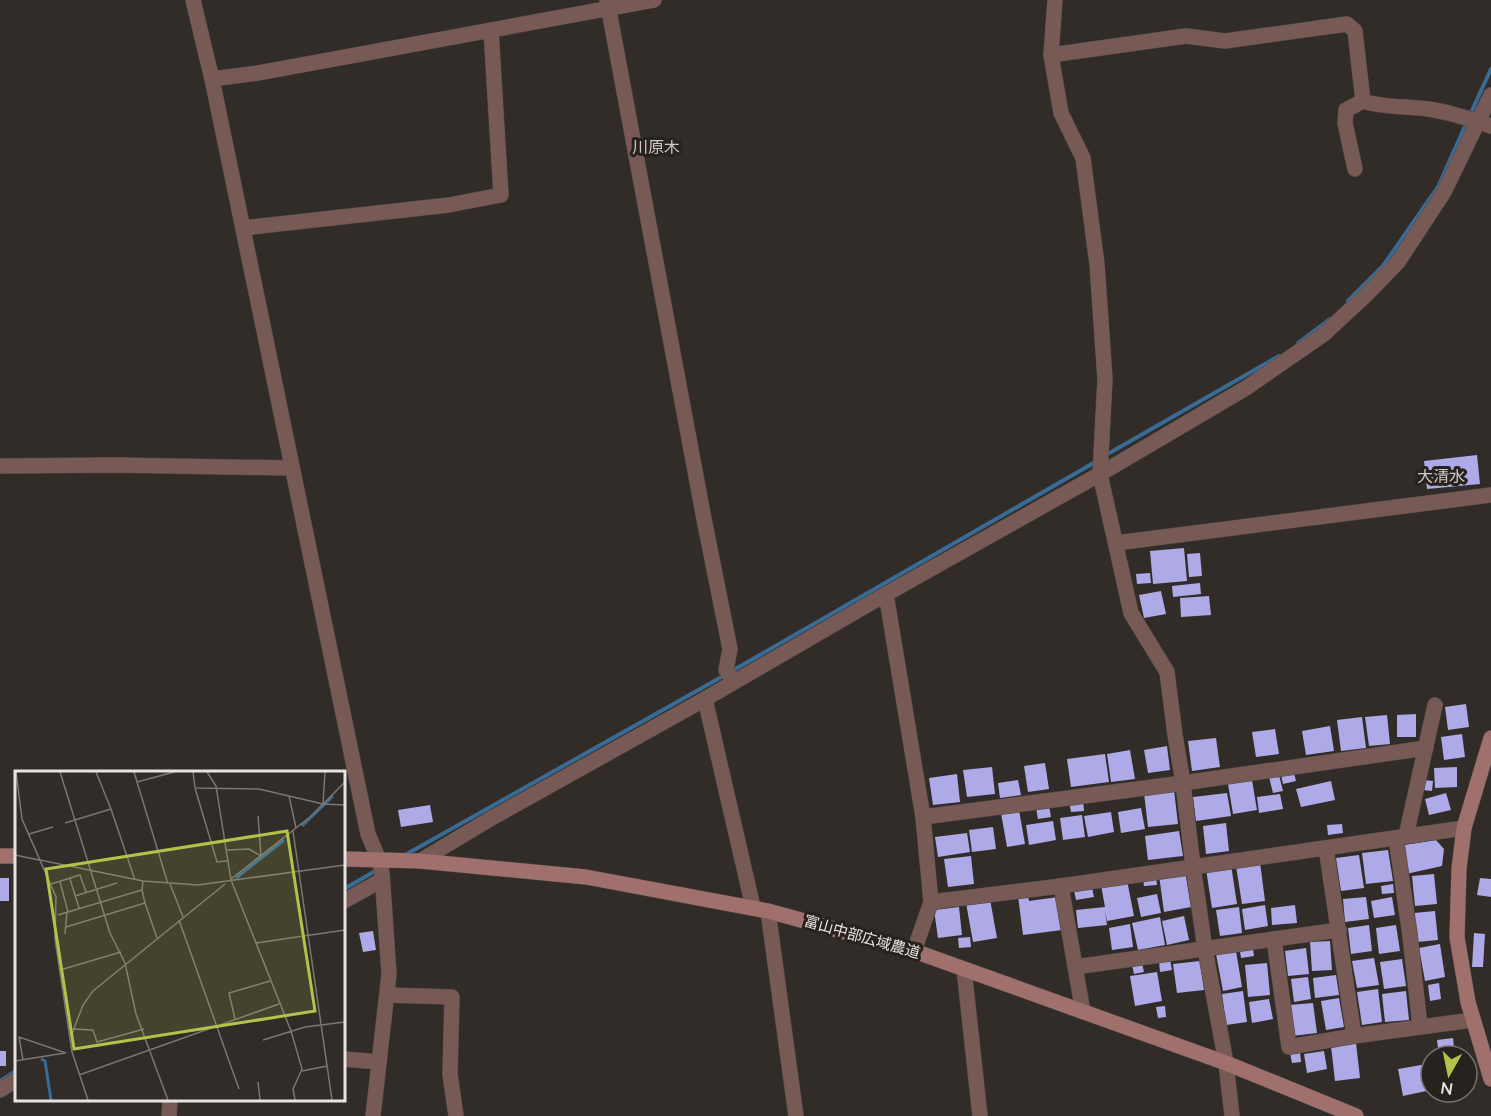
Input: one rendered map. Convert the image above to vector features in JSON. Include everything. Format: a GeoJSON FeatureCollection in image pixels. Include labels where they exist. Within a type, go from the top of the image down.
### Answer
{"type":"FeatureCollection","features":[{"type":"Feature","properties":{"kind":"street"},"geometry":{"type":"LineString","coordinates":[[193,0],[212,79],[368,834],[379,860],[389,974],[373,1116]]}},
{"type":"Feature","properties":{"kind":"street"},"geometry":{"type":"LineString","coordinates":[[212,79],[258,73],[491,30],[608,4],[654,0]]}},
{"type":"Feature","properties":{"kind":"street"},"geometry":{"type":"LineString","coordinates":[[1055,0],[1051,55],[1061,112],[1083,158],[1097,264],[1105,379],[1100,474],[1131,613],[1167,672],[1204,949],[1226,1063],[1232,1116]]}},
{"type":"Feature","properties":{"kind":"street"},"geometry":{"type":"LineString","coordinates":[[608,4],[730,649],[726,670],[734,682]]}},
{"type":"Feature","properties":{"kind":"street"},"geometry":{"type":"LineString","coordinates":[[1051,55],[1186,36],[1225,41],[1347,24],[1354,31],[1363,101]]}},
{"type":"Feature","properties":{"kind":"street"},"geometry":{"type":"LineString","coordinates":[[243,228],[449,205],[501,195],[491,30]]}},
{"type":"Feature","properties":{"kind":"street"},"geometry":{"type":"LineString","coordinates":[[420,861],[490,819],[1100,474],[1246,388],[1324,334],[1398,262],[1424,225],[1484,124],[1491,95]]}},
{"type":"Feature","properties":{"kind":"street"},"geometry":{"type":"LineString","coordinates":[[1354,169],[1345,123],[1346,110],[1363,101],[1375,105],[1455,113],[1484,124]]}},
{"type":"Feature","properties":{"kind":"street"},"geometry":{"type":"LineString","coordinates":[[0,466],[292,468]]}},
{"type":"Feature","properties":{"kind":"street"},"geometry":{"type":"LineString","coordinates":[[1116,543],[1491,495]]}},
{"type":"Feature","properties":{"kind":"street"},"geometry":{"type":"LineString","coordinates":[[886,594],[923,816],[931,902],[914,951]]}},
{"type":"Feature","properties":{"kind":"street"},"geometry":{"type":"LineString","coordinates":[[705,699],[760,909],[796,1116]]}},
{"type":"Feature","properties":{"kind":"street"},"geometry":{"type":"LineString","coordinates":[[1420,1026],[1401,837],[1426,748],[1435,705]]}},
{"type":"Feature","properties":{"kind":"street"},"geometry":{"type":"LineString","coordinates":[[1491,738],[1464,828],[1459,869],[1457,937],[1472,1020],[1491,1079]]}},
{"type":"Feature","properties":{"kind":"street"},"geometry":{"type":"LineString","coordinates":[[923,816],[1183,783],[1426,748]]}},
{"type":"Feature","properties":{"kind":"street"},"geometry":{"type":"LineString","coordinates":[[931,902],[1061,886],[1464,828]]}},
{"type":"Feature","properties":{"kind":"street"},"geometry":{"type":"LineString","coordinates":[[1326,848],[1354,1036]]}},
{"type":"Feature","properties":{"kind":"street","name":"富山中部広域農道"},"geometry":{"type":"LineString","coordinates":[[345,860],[420,861],[586,877],[760,909],[914,951],[1226,1063],[1356,1116]]}},
{"type":"Feature","properties":{"kind":"street"},"geometry":{"type":"LineString","coordinates":[[345,900],[382,880]]}},
{"type":"Feature","properties":{"kind":"street"},"geometry":{"type":"LineString","coordinates":[[1061,886],[1083,1012]]}},
{"type":"Feature","properties":{"kind":"street"},"geometry":{"type":"LineString","coordinates":[[1075,967],[1339,930]]}},
{"type":"Feature","properties":{"kind":"street"},"geometry":{"type":"LineString","coordinates":[[1274,939],[1289,1047],[1472,1020]]}},
{"type":"Feature","properties":{"kind":"street"},"geometry":{"type":"LineString","coordinates":[[964,969],[980,1116]]}},
{"type":"Feature","properties":{"kind":"street"},"geometry":{"type":"LineString","coordinates":[[387,995],[452,997],[450,1074],[456,1116]]}},
{"type":"Feature","properties":{"kind":"street"},"geometry":{"type":"LineString","coordinates":[[345,1059],[379,1062]]}},
{"type":"Feature","properties":{"kind":"street"},"geometry":{"type":"LineString","coordinates":[[0,1089],[15,1081]]}},
{"type":"Feature","properties":{"kind":"street"},"geometry":{"type":"LineString","coordinates":[[169,1116],[170,1101]]}},
{"type":"Feature","properties":{"kind":"building"},"geometry":{"type":"Polygon","coordinates":[[[1477,455],[1480,484],[1427,489],[1424,461],[1477,455]]]}},
{"type":"Feature","properties":{"kind":"building"},"geometry":{"type":"Polygon","coordinates":[[[1184,548],[1187,581],[1153,584],[1150,551],[1184,548]]]}},
{"type":"Feature","properties":{"kind":"building"},"geometry":{"type":"Polygon","coordinates":[[[1200,553],[1202,576],[1189,577],[1187,554],[1200,553]]]}},
{"type":"Feature","properties":{"kind":"building"},"geometry":{"type":"Polygon","coordinates":[[[1150,573],[1151,583],[1137,584],[1136,574],[1150,573]]]}},
{"type":"Feature","properties":{"kind":"building"},"geometry":{"type":"Polygon","coordinates":[[[1200,583],[1201,594],[1173,597],[1172,586],[1200,583]]]}},
{"type":"Feature","properties":{"kind":"building"},"geometry":{"type":"Polygon","coordinates":[[[1161,591],[1166,614],[1144,618],[1139,595],[1161,591]]]}},
{"type":"Feature","properties":{"kind":"building"},"geometry":{"type":"Polygon","coordinates":[[[1209,596],[1211,615],[1181,617],[1180,598],[1209,596]]]}},
{"type":"Feature","properties":{"kind":"building"},"geometry":{"type":"Polygon","coordinates":[[[1466,704],[1469,727],[1448,730],[1445,707],[1466,704]]]}},
{"type":"Feature","properties":{"kind":"building"},"geometry":{"type":"Polygon","coordinates":[[[1416,714],[1416,737],[1397,737],[1397,715],[1416,714]]]}},
{"type":"Feature","properties":{"kind":"building"},"geometry":{"type":"Polygon","coordinates":[[[1387,715],[1390,744],[1369,746],[1365,717],[1387,715]]]}},
{"type":"Feature","properties":{"kind":"building"},"geometry":{"type":"Polygon","coordinates":[[[1362,717],[1366,748],[1341,751],[1337,720],[1362,717]]]}},
{"type":"Feature","properties":{"kind":"building"},"geometry":{"type":"Polygon","coordinates":[[[1330,726],[1334,751],[1306,755],[1302,731],[1330,726]]]}},
{"type":"Feature","properties":{"kind":"building"},"geometry":{"type":"Polygon","coordinates":[[[1275,729],[1279,754],[1256,757],[1252,732],[1275,729]]]}},
{"type":"Feature","properties":{"kind":"building"},"geometry":{"type":"Polygon","coordinates":[[[1462,734],[1465,757],[1444,760],[1441,737],[1462,734]]]}},
{"type":"Feature","properties":{"kind":"building"},"geometry":{"type":"Polygon","coordinates":[[[1216,738],[1220,767],[1192,771],[1188,741],[1216,738]]]}},
{"type":"Feature","properties":{"kind":"building"},"geometry":{"type":"Polygon","coordinates":[[[1167,746],[1170,770],[1148,773],[1144,750],[1167,746]]]}},
{"type":"Feature","properties":{"kind":"building"},"geometry":{"type":"Polygon","coordinates":[[[1130,750],[1135,779],[1111,782],[1107,754],[1130,750]]]}},
{"type":"Feature","properties":{"kind":"building"},"geometry":{"type":"Polygon","coordinates":[[[1105,754],[1109,782],[1071,787],[1067,759],[1105,754]]]}},
{"type":"Feature","properties":{"kind":"building"},"geometry":{"type":"Polygon","coordinates":[[[1045,763],[1049,789],[1028,792],[1024,766],[1045,763]]]}},
{"type":"Feature","properties":{"kind":"building"},"geometry":{"type":"Polygon","coordinates":[[[992,767],[995,794],[967,797],[963,770],[992,767]]]}},
{"type":"Feature","properties":{"kind":"building"},"geometry":{"type":"Polygon","coordinates":[[[1457,767],[1457,787],[1435,788],[1434,768],[1457,767]]]}},
{"type":"Feature","properties":{"kind":"building"},"geometry":{"type":"Polygon","coordinates":[[[1294,773],[1296,781],[1283,784],[1281,775],[1294,773]]]}},
{"type":"Feature","properties":{"kind":"building"},"geometry":{"type":"Polygon","coordinates":[[[957,774],[960,802],[933,805],[929,778],[957,774]]]}},
{"type":"Feature","properties":{"kind":"building"},"geometry":{"type":"Polygon","coordinates":[[[1279,775],[1283,791],[1273,793],[1269,777],[1279,775]]]}},
{"type":"Feature","properties":{"kind":"building"},"geometry":{"type":"Polygon","coordinates":[[[1018,780],[1021,795],[1000,798],[998,783],[1018,780]]]}},
{"type":"Feature","properties":{"kind":"building"},"geometry":{"type":"Polygon","coordinates":[[[1252,780],[1257,810],[1233,814],[1228,784],[1252,780]]]}},
{"type":"Feature","properties":{"kind":"building"},"geometry":{"type":"Polygon","coordinates":[[[1424,780],[1433,781],[1432,791],[1423,790],[1424,780]]]}},
{"type":"Feature","properties":{"kind":"building"},"geometry":{"type":"Polygon","coordinates":[[[1331,781],[1335,800],[1301,807],[1296,789],[1331,781]]]}},
{"type":"Feature","properties":{"kind":"building"},"geometry":{"type":"Polygon","coordinates":[[[1174,790],[1178,824],[1148,827],[1144,793],[1174,790]]]}},
{"type":"Feature","properties":{"kind":"building"},"geometry":{"type":"Polygon","coordinates":[[[1227,793],[1231,816],[1196,821],[1193,797],[1227,793]]]}},
{"type":"Feature","properties":{"kind":"building"},"geometry":{"type":"Polygon","coordinates":[[[1446,793],[1451,810],[1429,815],[1425,799],[1446,793]]]}},
{"type":"Feature","properties":{"kind":"building"},"geometry":{"type":"Polygon","coordinates":[[[1280,794],[1283,809],[1259,813],[1257,797],[1280,794]]]}},
{"type":"Feature","properties":{"kind":"building"},"geometry":{"type":"Polygon","coordinates":[[[1083,800],[1084,811],[1071,812],[1069,802],[1083,800]]]}},
{"type":"Feature","properties":{"kind":"building"},"geometry":{"type":"Polygon","coordinates":[[[430,805],[433,822],[401,827],[398,810],[430,805]]]}},
{"type":"Feature","properties":{"kind":"building"},"geometry":{"type":"Polygon","coordinates":[[[1049,805],[1051,817],[1038,819],[1036,808],[1049,805]]]}},
{"type":"Feature","properties":{"kind":"building"},"geometry":{"type":"Polygon","coordinates":[[[1141,808],[1145,829],[1121,833],[1118,812],[1141,808]]]}},
{"type":"Feature","properties":{"kind":"building"},"geometry":{"type":"Polygon","coordinates":[[[1019,810],[1025,844],[1007,847],[1001,813],[1019,810]]]}},
{"type":"Feature","properties":{"kind":"building"},"geometry":{"type":"Polygon","coordinates":[[[1111,812],[1114,832],[1088,837],[1084,816],[1111,812]]]}},
{"type":"Feature","properties":{"kind":"building"},"geometry":{"type":"Polygon","coordinates":[[[1082,815],[1085,837],[1063,840],[1060,818],[1082,815]]]}},
{"type":"Feature","properties":{"kind":"building"},"geometry":{"type":"Polygon","coordinates":[[[1053,821],[1056,840],[1029,845],[1026,825],[1053,821]]]}},
{"type":"Feature","properties":{"kind":"building"},"geometry":{"type":"Polygon","coordinates":[[[1226,823],[1229,851],[1206,854],[1203,826],[1226,823]]]}},
{"type":"Feature","properties":{"kind":"building"},"geometry":{"type":"Polygon","coordinates":[[[1342,824],[1343,833],[1328,835],[1327,825],[1342,824]]]}},
{"type":"Feature","properties":{"kind":"building"},"geometry":{"type":"Polygon","coordinates":[[[993,827],[996,849],[972,852],[969,830],[993,827]]]}},
{"type":"Feature","properties":{"kind":"building"},"geometry":{"type":"Polygon","coordinates":[[[1179,831],[1183,856],[1148,860],[1145,836],[1179,831]]]}},
{"type":"Feature","properties":{"kind":"building"},"geometry":{"type":"Polygon","coordinates":[[[967,833],[970,852],[938,857],[935,837],[967,833]]]}},
{"type":"Feature","properties":{"kind":"building"},"geometry":{"type":"Polygon","coordinates":[[[1436,840],[1444,849],[1442,866],[1406,874],[1404,845],[1436,840]]]}},
{"type":"Feature","properties":{"kind":"building"},"geometry":{"type":"Polygon","coordinates":[[[1388,850],[1393,881],[1366,884],[1362,853],[1388,850]]]}},
{"type":"Feature","properties":{"kind":"building"},"geometry":{"type":"Polygon","coordinates":[[[1359,855],[1364,888],[1341,891],[1336,858],[1359,855]]]}},
{"type":"Feature","properties":{"kind":"building"},"geometry":{"type":"Polygon","coordinates":[[[971,856],[974,884],[948,887],[944,859],[971,856]]]}},
{"type":"Feature","properties":{"kind":"building"},"geometry":{"type":"Polygon","coordinates":[[[1260,862],[1265,901],[1242,904],[1236,866],[1260,862]]]}},
{"type":"Feature","properties":{"kind":"building"},"geometry":{"type":"Polygon","coordinates":[[[1231,865],[1237,904],[1212,908],[1206,869],[1231,865]]]}},
{"type":"Feature","properties":{"kind":"building"},"geometry":{"type":"Polygon","coordinates":[[[1185,871],[1191,907],[1164,912],[1159,875],[1185,871]]]}},
{"type":"Feature","properties":{"kind":"building"},"geometry":{"type":"Polygon","coordinates":[[[1434,874],[1437,904],[1415,906],[1412,876],[1434,874]]]}},
{"type":"Feature","properties":{"kind":"building"},"geometry":{"type":"Polygon","coordinates":[[[1156,877],[1157,885],[1144,886],[1143,878],[1156,877]]]}},
{"type":"Feature","properties":{"kind":"building"},"geometry":{"type":"Polygon","coordinates":[[[0,878],[9,878],[9,901],[0,901],[0,878]]]}},
{"type":"Feature","properties":{"kind":"building"},"geometry":{"type":"Polygon","coordinates":[[[1480,878],[1491,879],[1491,897],[1477,895],[1480,878]]]}},
{"type":"Feature","properties":{"kind":"building"},"geometry":{"type":"Polygon","coordinates":[[[1127,880],[1134,916],[1107,921],[1105,911],[1107,925],[1078,928],[1076,910],[1105,907],[1101,885],[1127,880]]]}},
{"type":"Feature","properties":{"kind":"building"},"geometry":{"type":"Polygon","coordinates":[[[1091,883],[1094,897],[1076,900],[1073,886],[1091,883]]]}},
{"type":"Feature","properties":{"kind":"building"},"geometry":{"type":"Polygon","coordinates":[[[1393,884],[1394,893],[1382,894],[1381,886],[1393,884]]]}},
{"type":"Feature","properties":{"kind":"building"},"geometry":{"type":"Polygon","coordinates":[[[1157,894],[1161,913],[1141,917],[1137,898],[1157,894]]]}},
{"type":"Feature","properties":{"kind":"building"},"geometry":{"type":"Polygon","coordinates":[[[1028,895],[1029,901],[1058,897],[1062,930],[1023,935],[1018,896],[1028,895]]]}},
{"type":"Feature","properties":{"kind":"building"},"geometry":{"type":"Polygon","coordinates":[[[1366,897],[1369,919],[1345,922],[1343,899],[1366,897]]]}},
{"type":"Feature","properties":{"kind":"building"},"geometry":{"type":"Polygon","coordinates":[[[1392,897],[1395,915],[1374,918],[1371,901],[1392,897]]]}},
{"type":"Feature","properties":{"kind":"building"},"geometry":{"type":"Polygon","coordinates":[[[990,899],[997,938],[973,942],[966,903],[990,899]]]}},
{"type":"Feature","properties":{"kind":"building"},"geometry":{"type":"Polygon","coordinates":[[[1265,905],[1268,926],[1245,930],[1242,909],[1265,905]]]}},
{"type":"Feature","properties":{"kind":"building"},"geometry":{"type":"Polygon","coordinates":[[[1295,905],[1297,923],[1272,925],[1271,908],[1295,905]]]}},
{"type":"Feature","properties":{"kind":"building"},"geometry":{"type":"Polygon","coordinates":[[[959,907],[962,935],[938,938],[934,910],[959,907]]]}},
{"type":"Feature","properties":{"kind":"building"},"geometry":{"type":"Polygon","coordinates":[[[1239,907],[1242,933],[1220,936],[1216,910],[1239,907]]]}},
{"type":"Feature","properties":{"kind":"building"},"geometry":{"type":"Polygon","coordinates":[[[1435,911],[1438,940],[1417,942],[1414,913],[1435,911]]]}},
{"type":"Feature","properties":{"kind":"building"},"geometry":{"type":"Polygon","coordinates":[[[1184,916],[1189,940],[1167,945],[1162,921],[1184,916]]]}},
{"type":"Feature","properties":{"kind":"building"},"geometry":{"type":"Polygon","coordinates":[[[1160,917],[1165,945],[1138,950],[1132,923],[1160,917]]]}},
{"type":"Feature","properties":{"kind":"building"},"geometry":{"type":"Polygon","coordinates":[[[1130,924],[1133,947],[1112,950],[1109,928],[1130,924]]]}},
{"type":"Feature","properties":{"kind":"building"},"geometry":{"type":"Polygon","coordinates":[[[1369,925],[1372,951],[1351,954],[1348,928],[1369,925]]]}},
{"type":"Feature","properties":{"kind":"building"},"geometry":{"type":"Polygon","coordinates":[[[1396,925],[1400,951],[1379,954],[1376,928],[1396,925]]]}},
{"type":"Feature","properties":{"kind":"building"},"geometry":{"type":"Polygon","coordinates":[[[373,931],[376,950],[363,952],[359,933],[373,931]]]}},
{"type":"Feature","properties":{"kind":"building"},"geometry":{"type":"Polygon","coordinates":[[[1474,933],[1485,934],[1483,967],[1472,967],[1474,933]]]}},
{"type":"Feature","properties":{"kind":"building"},"geometry":{"type":"Polygon","coordinates":[[[970,937],[971,947],[959,948],[958,938],[970,937]]]}},
{"type":"Feature","properties":{"kind":"building"},"geometry":{"type":"Polygon","coordinates":[[[1330,941],[1332,970],[1312,971],[1310,942],[1330,941]]]}},
{"type":"Feature","properties":{"kind":"building"},"geometry":{"type":"Polygon","coordinates":[[[1440,944],[1445,977],[1425,981],[1419,948],[1440,944]]]}},
{"type":"Feature","properties":{"kind":"building"},"geometry":{"type":"Polygon","coordinates":[[[1306,948],[1309,974],[1288,976],[1285,951],[1306,948]]]}},
{"type":"Feature","properties":{"kind":"building"},"geometry":{"type":"Polygon","coordinates":[[[1253,949],[1254,956],[1241,958],[1240,951],[1253,949]]]}},
{"type":"Feature","properties":{"kind":"building"},"geometry":{"type":"Polygon","coordinates":[[[1236,951],[1242,987],[1223,991],[1216,954],[1236,951]]]}},
{"type":"Feature","properties":{"kind":"building"},"geometry":{"type":"Polygon","coordinates":[[[1374,958],[1379,985],[1357,988],[1352,961],[1374,958]]]}},
{"type":"Feature","properties":{"kind":"building"},"geometry":{"type":"Polygon","coordinates":[[[1170,959],[1172,970],[1160,972],[1159,961],[1170,959]]]}},
{"type":"Feature","properties":{"kind":"building"},"geometry":{"type":"Polygon","coordinates":[[[1402,959],[1406,986],[1384,989],[1380,962],[1402,959]]]}},
{"type":"Feature","properties":{"kind":"building"},"geometry":{"type":"Polygon","coordinates":[[[1200,961],[1204,990],[1177,993],[1173,964],[1200,961]]]}},
{"type":"Feature","properties":{"kind":"building"},"geometry":{"type":"Polygon","coordinates":[[[1142,963],[1144,972],[1134,974],[1132,965],[1142,963]]]}},
{"type":"Feature","properties":{"kind":"building"},"geometry":{"type":"Polygon","coordinates":[[[1267,963],[1270,995],[1248,997],[1245,965],[1267,963]]]}},
{"type":"Feature","properties":{"kind":"building"},"geometry":{"type":"Polygon","coordinates":[[[1157,972],[1162,1001],[1135,1006],[1130,976],[1157,972]]]}},
{"type":"Feature","properties":{"kind":"building"},"geometry":{"type":"Polygon","coordinates":[[[1336,975],[1339,995],[1315,998],[1313,978],[1336,975]]]}},
{"type":"Feature","properties":{"kind":"building"},"geometry":{"type":"Polygon","coordinates":[[[1308,977],[1311,999],[1294,1002],[1291,979],[1308,977]]]}},
{"type":"Feature","properties":{"kind":"building"},"geometry":{"type":"Polygon","coordinates":[[[1439,983],[1441,999],[1430,1001],[1428,985],[1439,983]]]}},
{"type":"Feature","properties":{"kind":"building"},"geometry":{"type":"Polygon","coordinates":[[[1378,989],[1382,1022],[1362,1025],[1357,992],[1378,989]]]}},
{"type":"Feature","properties":{"kind":"building"},"geometry":{"type":"Polygon","coordinates":[[[1243,991],[1247,1022],[1226,1025],[1222,994],[1243,991]]]}},
{"type":"Feature","properties":{"kind":"building"},"geometry":{"type":"Polygon","coordinates":[[[1406,991],[1409,1020],[1385,1022],[1382,994],[1406,991]]]}},
{"type":"Feature","properties":{"kind":"building"},"geometry":{"type":"Polygon","coordinates":[[[1339,998],[1344,1027],[1326,1030],[1321,1001],[1339,998]]]}},
{"type":"Feature","properties":{"kind":"building"},"geometry":{"type":"Polygon","coordinates":[[[1269,999],[1273,1019],[1252,1023],[1249,1002],[1269,999]]]}},
{"type":"Feature","properties":{"kind":"building"},"geometry":{"type":"Polygon","coordinates":[[[1313,1003],[1317,1033],[1292,1036],[1289,1005],[1313,1003]]]}},
{"type":"Feature","properties":{"kind":"building"},"geometry":{"type":"Polygon","coordinates":[[[1165,1006],[1166,1017],[1158,1018],[1156,1007],[1165,1006]]]}},
{"type":"Feature","properties":{"kind":"building"},"geometry":{"type":"Polygon","coordinates":[[[1453,1038],[1454,1044],[1438,1044],[1437,1040],[1453,1038]]]}},
{"type":"Feature","properties":{"kind":"building"},"geometry":{"type":"Polygon","coordinates":[[[1356,1043],[1360,1078],[1335,1081],[1331,1046],[1356,1043]]]}},
{"type":"Feature","properties":{"kind":"building"},"geometry":{"type":"Polygon","coordinates":[[[0,1051],[6,1051],[6,1066],[0,1066],[0,1051]]]}},
{"type":"Feature","properties":{"kind":"building"},"geometry":{"type":"Polygon","coordinates":[[[1324,1051],[1327,1069],[1307,1073],[1304,1054],[1324,1051]]]}},
{"type":"Feature","properties":{"kind":"building"},"geometry":{"type":"Polygon","coordinates":[[[1300,1052],[1301,1062],[1292,1063],[1290,1053],[1300,1052]]]}},
{"type":"Feature","properties":{"kind":"building"},"geometry":{"type":"Polygon","coordinates":[[[1419,1065],[1419,1093],[1403,1096],[1398,1069],[1419,1065]]]}},
{"type":"Feature","properties":{"kind":"waterway"},"geometry":{"type":"LineString","coordinates":[[1470,115],[1491,69]]}},
{"type":"Feature","properties":{"kind":"waterway"},"geometry":{"type":"LineString","coordinates":[[1348,301],[1383,266],[1438,187],[1467,122]]}},
{"type":"Feature","properties":{"kind":"waterway"},"geometry":{"type":"LineString","coordinates":[[1298,343],[1330,319]]}},
{"type":"Feature","properties":{"kind":"waterway"},"geometry":{"type":"LineString","coordinates":[[1106,455],[1279,356]]}},
{"type":"Feature","properties":{"kind":"waterway"},"geometry":{"type":"LineString","coordinates":[[732,671],[1097,461]]}},
{"type":"Feature","properties":{"kind":"waterway"},"geometry":{"type":"LineString","coordinates":[[405,855],[725,675]]}},
{"type":"Feature","properties":{"kind":"waterway"},"geometry":{"type":"LineString","coordinates":[[345,888],[377,870]]}},
{"type":"Feature","properties":{"kind":"waterway"},"geometry":{"type":"LineString","coordinates":[[0,1081],[15,1072]]}},
{"type":"Feature","properties":{"kind":"district","name":"川原木"},"geometry":{"type":"Point","coordinates":[656,147]}},
{"type":"Feature","properties":{"kind":"district","name":"大清水"},"geometry":{"type":"Point","coordinates":[1441,476]}}]}
